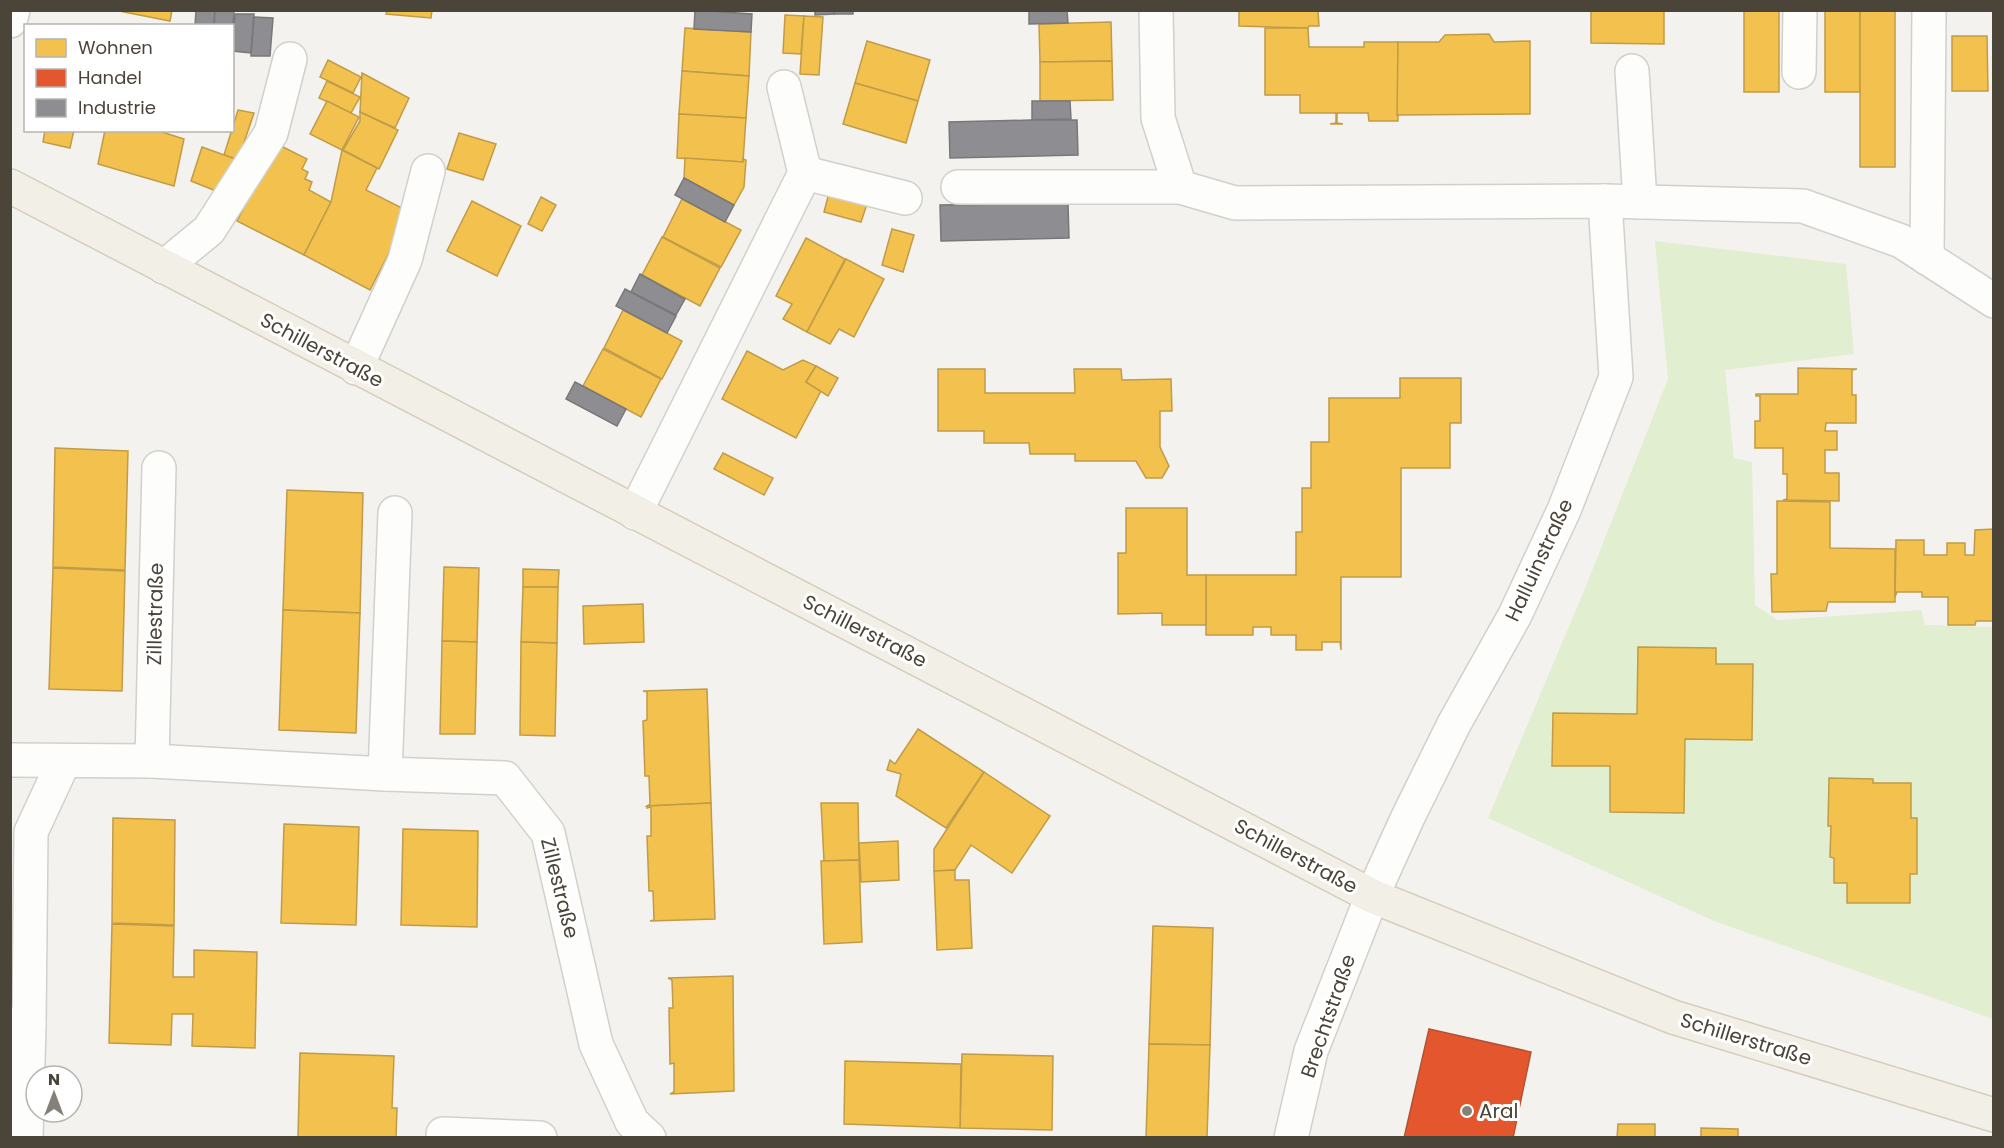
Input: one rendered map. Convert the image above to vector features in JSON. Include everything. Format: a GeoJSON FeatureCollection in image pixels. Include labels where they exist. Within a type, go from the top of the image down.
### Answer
{"type":"FeatureCollection","features":[{"type":"Feature","properties":{"kind":"main road","name":"Schillerstraße"},"geometry":{"type":"LineString","coordinates":[[10,186],[1372,896],[1673,1017],[1994,1115]]}},
{"type":"Feature","properties":{"kind":"street"},"geometry":{"type":"LineString","coordinates":[[10,21],[13,10]]}},
{"type":"Feature","properties":{"kind":"street"},"geometry":{"type":"LineString","coordinates":[[1156,10],[1158,118],[1180,187]]}},
{"type":"Feature","properties":{"kind":"street"},"geometry":{"type":"LineString","coordinates":[[1799,72],[1800,10]]}},
{"type":"Feature","properties":{"kind":"street"},"geometry":{"type":"LineString","coordinates":[[1927,258],[1929,10]]}},
{"type":"Feature","properties":{"kind":"street"},"geometry":{"type":"LineString","coordinates":[[164,267],[209,230],[271,133],[290,59]]}},
{"type":"Feature","properties":{"kind":"street"},"geometry":{"type":"LineString","coordinates":[[1632,71],[1640,202]]}},
{"type":"Feature","properties":{"kind":"street"},"geometry":{"type":"LineString","coordinates":[[635,513],[805,173],[784,87]]}},
{"type":"Feature","properties":{"kind":"street"},"geometry":{"type":"LineString","coordinates":[[356,368],[405,260],[428,171]]}},
{"type":"Feature","properties":{"kind":"street"},"geometry":{"type":"LineString","coordinates":[[805,173],[905,198]]}},
{"type":"Feature","properties":{"kind":"street"},"geometry":{"type":"LineString","coordinates":[[958,187],[1180,187],[1235,203],[1605,201],[1803,206],[1901,241],[1994,302]]}},
{"type":"Feature","properties":{"kind":"street","name":"Halluinstraße"},"geometry":{"type":"LineString","coordinates":[[1372,896],[1454,724],[1515,615],[1564,510],[1616,377],[1605,201]]}},
{"type":"Feature","properties":{"kind":"street","name":"Zillestraße"},"geometry":{"type":"LineString","coordinates":[[152,761],[159,468]]}},
{"type":"Feature","properties":{"kind":"street"},"geometry":{"type":"LineString","coordinates":[[385,774],[395,513]]}},
{"type":"Feature","properties":{"kind":"street","name":"Zillestraße"},"geometry":{"type":"LineString","coordinates":[[10,760],[152,761],[505,778],[548,833],[596,1044],[632,1132]]}},
{"type":"Feature","properties":{"kind":"street"},"geometry":{"type":"LineString","coordinates":[[26,1137],[20,1024],[31,832],[64,761]]}},
{"type":"Feature","properties":{"kind":"street","name":"Brechtstraße"},"geometry":{"type":"LineString","coordinates":[[1292,1137],[1311,1051],[1372,896]]}},
{"type":"Feature","properties":{"kind":"street"},"geometry":{"type":"LineString","coordinates":[[443,1134],[540,1137]]}},
{"type":"Feature","properties":{"kind":"green space"},"geometry":{"type":"Polygon","coordinates":[[[1655,241],[1846,264],[1854,354],[1725,370],[1734,458],[1752,462],[1755,605],[1777,620],[1921,610],[1925,625],[1993,627],[1993,1019],[1714,921],[1488,818],[1586,586],[1668,379],[1655,241]]]}},
{"type":"Feature","properties":{"kind":"building: Wohnen"},"geometry":{"type":"Polygon","coordinates":[[[114,10],[172,10],[170,21],[114,10]]]}},
{"type":"Feature","properties":{"kind":"building: Wohnen"},"geometry":{"type":"Polygon","coordinates":[[[387,10],[432,10],[431,18],[386,14],[387,10]]]}},
{"type":"Feature","properties":{"kind":"building: Wohnen"},"geometry":{"type":"Polygon","coordinates":[[[1239,10],[1318,10],[1319,26],[1308,28],[1239,26],[1239,10]]]}},
{"type":"Feature","properties":{"kind":"building: Wohnen"},"geometry":{"type":"Polygon","coordinates":[[[1591,10],[1664,10],[1664,44],[1591,43],[1591,10]]]}},
{"type":"Feature","properties":{"kind":"building: Wohnen"},"geometry":{"type":"Polygon","coordinates":[[[1744,10],[1779,10],[1779,92],[1744,92],[1744,10]]]}},
{"type":"Feature","properties":{"kind":"building: Wohnen"},"geometry":{"type":"Polygon","coordinates":[[[1825,10],[1860,10],[1860,92],[1825,92],[1825,10]]]}},
{"type":"Feature","properties":{"kind":"building: Wohnen"},"geometry":{"type":"Polygon","coordinates":[[[1860,10],[1895,10],[1895,167],[1860,167],[1860,10]]]}},
{"type":"Feature","properties":{"kind":"building: Wohnen"},"geometry":{"type":"Polygon","coordinates":[[[785,15],[804,16],[801,54],[783,53],[785,15]]]}},
{"type":"Feature","properties":{"kind":"building: Wohnen"},"geometry":{"type":"Polygon","coordinates":[[[804,16],[823,17],[819,75],[800,74],[804,16]]]}},
{"type":"Feature","properties":{"kind":"building: Wohnen"},"geometry":{"type":"Polygon","coordinates":[[[1111,22],[1112,61],[1040,62],[1039,24],[1111,22]]]}},
{"type":"Feature","properties":{"kind":"building: Wohnen"},"geometry":{"type":"Polygon","coordinates":[[[685,28],[751,32],[749,76],[682,71],[685,28]]]}},
{"type":"Feature","properties":{"kind":"building: Wohnen"},"geometry":{"type":"Polygon","coordinates":[[[1265,28],[1308,28],[1309,47],[1364,47],[1364,42],[1398,42],[1398,121],[1369,121],[1368,113],[1337,113],[1337,123],[1343,124],[1330,124],[1336,123],[1336,113],[1300,113],[1300,95],[1265,95],[1265,28]]]}},
{"type":"Feature","properties":{"kind":"building: Wohnen"},"geometry":{"type":"Polygon","coordinates":[[[1489,34],[1494,42],[1530,41],[1530,114],[1397,115],[1398,42],[1439,42],[1445,35],[1489,34]]]}},
{"type":"Feature","properties":{"kind":"building: Wohnen"},"geometry":{"type":"Polygon","coordinates":[[[1952,36],[1987,36],[1988,91],[1952,91],[1952,36]]]}},
{"type":"Feature","properties":{"kind":"building: Wohnen"},"geometry":{"type":"Polygon","coordinates":[[[867,41],[930,60],[918,101],[855,83],[867,41]]]}},
{"type":"Feature","properties":{"kind":"building: Wohnen"},"geometry":{"type":"Polygon","coordinates":[[[328,60],[361,77],[353,93],[320,77],[328,60]]]}},
{"type":"Feature","properties":{"kind":"building: Wohnen"},"geometry":{"type":"Polygon","coordinates":[[[1112,61],[1113,100],[1040,101],[1040,62],[1112,61]]]}},
{"type":"Feature","properties":{"kind":"building: Wohnen"},"geometry":{"type":"Polygon","coordinates":[[[682,71],[749,76],[746,118],[679,114],[682,71]]]}},
{"type":"Feature","properties":{"kind":"building: Wohnen"},"geometry":{"type":"Polygon","coordinates":[[[362,73],[409,98],[395,128],[360,112],[362,73]]]}},
{"type":"Feature","properties":{"kind":"building: Wohnen"},"geometry":{"type":"Polygon","coordinates":[[[327,81],[360,97],[351,113],[319,98],[327,81]]]}},
{"type":"Feature","properties":{"kind":"building: Wohnen"},"geometry":{"type":"Polygon","coordinates":[[[855,83],[918,101],[906,143],[843,124],[855,83]]]}},
{"type":"Feature","properties":{"kind":"building: Wohnen"},"geometry":{"type":"Polygon","coordinates":[[[327,101],[359,117],[342,150],[310,134],[327,101]]]}},
{"type":"Feature","properties":{"kind":"building: Wohnen"},"geometry":{"type":"Polygon","coordinates":[[[238,110],[254,113],[238,160],[224,155],[231,132],[234,132],[238,110]]]}},
{"type":"Feature","properties":{"kind":"building: Wohnen"},"geometry":{"type":"Polygon","coordinates":[[[360,112],[398,130],[379,169],[343,150],[360,121],[360,112]]]}},
{"type":"Feature","properties":{"kind":"building: Wohnen"},"geometry":{"type":"Polygon","coordinates":[[[679,114],[746,118],[743,162],[677,158],[679,114]]]}},
{"type":"Feature","properties":{"kind":"building: Wohnen"},"geometry":{"type":"Polygon","coordinates":[[[45,132],[74,132],[70,148],[43,142],[45,132]]]}},
{"type":"Feature","properties":{"kind":"building: Wohnen"},"geometry":{"type":"Polygon","coordinates":[[[105,132],[162,132],[184,139],[174,186],[98,164],[105,132]]]}},
{"type":"Feature","properties":{"kind":"building: Wohnen"},"geometry":{"type":"Polygon","coordinates":[[[459,133],[496,144],[483,180],[447,169],[459,133]]]}},
{"type":"Feature","properties":{"kind":"building: Wohnen"},"geometry":{"type":"Polygon","coordinates":[[[277,144],[307,159],[302,169],[308,172],[305,179],[312,182],[309,190],[331,202],[304,255],[237,221],[277,144]]]}},
{"type":"Feature","properties":{"kind":"building: Wohnen"},"geometry":{"type":"Polygon","coordinates":[[[202,147],[238,160],[226,195],[191,181],[202,147]]]}},
{"type":"Feature","properties":{"kind":"building: Wohnen"},"geometry":{"type":"Polygon","coordinates":[[[342,150],[377,168],[366,190],[410,212],[370,290],[304,255],[331,202],[342,150]]]}},
{"type":"Feature","properties":{"kind":"building: Wohnen"},"geometry":{"type":"Polygon","coordinates":[[[685,158],[743,162],[743,159],[746,160],[744,187],[734,205],[684,178],[685,158]]]}},
{"type":"Feature","properties":{"kind":"building: Wohnen"},"geometry":{"type":"Polygon","coordinates":[[[829,193],[867,204],[861,222],[824,212],[829,193]]]}},
{"type":"Feature","properties":{"kind":"building: Wohnen"},"geometry":{"type":"Polygon","coordinates":[[[541,197],[556,205],[542,231],[528,224],[541,197]]]}},
{"type":"Feature","properties":{"kind":"building: Wohnen"},"geometry":{"type":"Polygon","coordinates":[[[682,199],[741,230],[721,267],[663,237],[682,199]]]}},
{"type":"Feature","properties":{"kind":"building: Wohnen"},"geometry":{"type":"Polygon","coordinates":[[[472,201],[521,226],[497,276],[447,251],[472,201]]]}},
{"type":"Feature","properties":{"kind":"building: Wohnen"},"geometry":{"type":"Polygon","coordinates":[[[892,229],[914,235],[903,272],[882,265],[892,229]]]}},
{"type":"Feature","properties":{"kind":"building: Wohnen"},"geometry":{"type":"Polygon","coordinates":[[[662,237],[720,268],[700,306],[642,275],[662,237]]]}},
{"type":"Feature","properties":{"kind":"building: Wohnen"},"geometry":{"type":"Polygon","coordinates":[[[806,238],[845,259],[807,332],[783,319],[792,304],[776,296],[806,238]]]}},
{"type":"Feature","properties":{"kind":"building: Wohnen"},"geometry":{"type":"Polygon","coordinates":[[[846,259],[884,279],[854,337],[839,329],[830,344],[807,332],[846,259]]]}},
{"type":"Feature","properties":{"kind":"building: Wohnen"},"geometry":{"type":"Polygon","coordinates":[[[623,310],[682,341],[662,379],[604,348],[623,310]]]}},
{"type":"Feature","properties":{"kind":"building: Wohnen"},"geometry":{"type":"Polygon","coordinates":[[[603,349],[661,379],[641,417],[583,386],[603,349]]]}},
{"type":"Feature","properties":{"kind":"building: Wohnen"},"geometry":{"type":"Polygon","coordinates":[[[747,351],[783,370],[803,360],[816,366],[806,382],[821,391],[796,438],[722,399],[747,351]]]}},
{"type":"Feature","properties":{"kind":"building: Wohnen"},"geometry":{"type":"Polygon","coordinates":[[[816,366],[838,378],[828,396],[806,382],[816,366]]]}},
{"type":"Feature","properties":{"kind":"building: Wohnen"},"geometry":{"type":"Polygon","coordinates":[[[1798,368],[1857,369],[1852,370],[1852,395],[1856,395],[1856,423],[1826,423],[1825,431],[1837,431],[1837,450],[1825,450],[1825,473],[1839,473],[1839,501],[1783,500],[1787,499],[1787,474],[1783,474],[1783,448],[1755,448],[1755,421],[1760,421],[1760,396],[1756,394],[1798,394],[1798,368]]]}},
{"type":"Feature","properties":{"kind":"building: Wohnen"},"geometry":{"type":"Polygon","coordinates":[[[938,369],[985,369],[985,393],[1075,393],[1074,369],[1121,369],[1122,380],[1171,379],[1172,411],[1160,411],[1160,447],[1169,466],[1162,478],[1146,478],[1136,461],[1075,461],[1075,454],[1030,454],[1029,443],[984,443],[984,431],[938,431],[938,369]]]}},
{"type":"Feature","properties":{"kind":"building: Wohnen"},"geometry":{"type":"Polygon","coordinates":[[[1400,378],[1461,378],[1461,423],[1450,423],[1450,468],[1401,468],[1401,577],[1341,577],[1341,650],[1340,642],[1322,642],[1322,650],[1296,650],[1296,635],[1271,635],[1271,627],[1253,627],[1253,635],[1206,635],[1206,575],[1296,575],[1296,532],[1302,532],[1302,488],[1311,488],[1311,442],[1329,442],[1329,398],[1400,398],[1400,378]]]}},
{"type":"Feature","properties":{"kind":"building: Wohnen"},"geometry":{"type":"Polygon","coordinates":[[[55,448],[128,451],[125,570],[53,567],[55,448]]]}},
{"type":"Feature","properties":{"kind":"building: Wohnen"},"geometry":{"type":"Polygon","coordinates":[[[723,453],[773,478],[764,495],[714,469],[723,453]]]}},
{"type":"Feature","properties":{"kind":"building: Wohnen"},"geometry":{"type":"Polygon","coordinates":[[[287,490],[363,493],[360,613],[283,610],[287,490]]]}},
{"type":"Feature","properties":{"kind":"building: Wohnen"},"geometry":{"type":"Polygon","coordinates":[[[1777,501],[1830,502],[1830,548],[1895,549],[1895,602],[1828,602],[1826,611],[1772,612],[1771,574],[1777,574],[1777,501]]]}},
{"type":"Feature","properties":{"kind":"building: Wohnen"},"geometry":{"type":"Polygon","coordinates":[[[1126,508],[1187,508],[1187,575],[1206,575],[1206,625],[1162,625],[1162,613],[1118,614],[1118,553],[1126,553],[1126,508]]]}},
{"type":"Feature","properties":{"kind":"building: Wohnen"},"geometry":{"type":"Polygon","coordinates":[[[1994,529],[1994,621],[1976,621],[1975,625],[1948,625],[1948,597],[1922,597],[1922,592],[1897,592],[1895,597],[1896,540],[1924,540],[1924,555],[1947,555],[1947,543],[1965,543],[1965,555],[1974,555],[1975,530],[1994,529]]]}},
{"type":"Feature","properties":{"kind":"building: Wohnen"},"geometry":{"type":"Polygon","coordinates":[[[444,567],[479,568],[477,642],[442,641],[444,567]]]}},
{"type":"Feature","properties":{"kind":"building: Wohnen"},"geometry":{"type":"Polygon","coordinates":[[[53,568],[125,571],[122,691],[49,689],[53,568]]]}},
{"type":"Feature","properties":{"kind":"building: Wohnen"},"geometry":{"type":"Polygon","coordinates":[[[523,569],[559,570],[558,587],[523,587],[523,569]]]}},
{"type":"Feature","properties":{"kind":"building: Wohnen"},"geometry":{"type":"Polygon","coordinates":[[[523,587],[558,587],[557,643],[521,642],[523,587]]]}},
{"type":"Feature","properties":{"kind":"building: Wohnen"},"geometry":{"type":"Polygon","coordinates":[[[643,604],[644,642],[584,644],[583,606],[643,604]]]}},
{"type":"Feature","properties":{"kind":"building: Wohnen"},"geometry":{"type":"Polygon","coordinates":[[[283,610],[360,613],[356,733],[279,730],[283,610]]]}},
{"type":"Feature","properties":{"kind":"building: Wohnen"},"geometry":{"type":"Polygon","coordinates":[[[442,641],[477,642],[475,734],[440,734],[442,641]]]}},
{"type":"Feature","properties":{"kind":"building: Wohnen"},"geometry":{"type":"Polygon","coordinates":[[[521,642],[557,643],[555,736],[520,735],[521,642]]]}},
{"type":"Feature","properties":{"kind":"building: Wohnen"},"geometry":{"type":"Polygon","coordinates":[[[1638,647],[1716,648],[1716,664],[1753,664],[1752,740],[1685,739],[1684,813],[1610,812],[1610,766],[1552,766],[1553,713],[1637,714],[1638,647]]]}},
{"type":"Feature","properties":{"kind":"building: Wohnen"},"geometry":{"type":"Polygon","coordinates":[[[707,689],[711,803],[647,806],[650,804],[649,776],[645,776],[643,721],[647,720],[647,692],[643,691],[707,689]]]}},
{"type":"Feature","properties":{"kind":"building: Wohnen"},"geometry":{"type":"Polygon","coordinates":[[[918,729],[984,772],[946,828],[896,796],[901,774],[887,770],[890,760],[895,764],[918,729]]]}},
{"type":"Feature","properties":{"kind":"building: Wohnen"},"geometry":{"type":"Polygon","coordinates":[[[984,772],[1050,816],[1012,873],[971,845],[955,870],[934,871],[934,849],[984,772]]]}},
{"type":"Feature","properties":{"kind":"building: Wohnen"},"geometry":{"type":"Polygon","coordinates":[[[1829,778],[1873,779],[1873,783],[1911,783],[1911,818],[1917,818],[1917,874],[1910,874],[1910,903],[1847,903],[1847,883],[1834,883],[1834,858],[1830,857],[1831,826],[1828,826],[1829,778]]]}},
{"type":"Feature","properties":{"kind":"building: Wohnen"},"geometry":{"type":"Polygon","coordinates":[[[711,803],[715,919],[650,921],[654,920],[653,891],[649,891],[647,836],[651,836],[651,807],[647,808],[647,806],[711,803]]]}},
{"type":"Feature","properties":{"kind":"building: Wohnen"},"geometry":{"type":"Polygon","coordinates":[[[821,803],[858,803],[859,860],[824,861],[821,803]]]}},
{"type":"Feature","properties":{"kind":"building: Wohnen"},"geometry":{"type":"Polygon","coordinates":[[[113,818],[175,820],[174,925],[112,923],[113,818]]]}},
{"type":"Feature","properties":{"kind":"building: Wohnen"},"geometry":{"type":"Polygon","coordinates":[[[284,824],[359,827],[356,925],[281,923],[284,824]]]}},
{"type":"Feature","properties":{"kind":"building: Wohnen"},"geometry":{"type":"Polygon","coordinates":[[[403,829],[478,831],[477,927],[401,925],[403,829]]]}},
{"type":"Feature","properties":{"kind":"building: Wohnen"},"geometry":{"type":"Polygon","coordinates":[[[898,841],[899,880],[861,882],[859,843],[898,841]]]}},
{"type":"Feature","properties":{"kind":"building: Wohnen"},"geometry":{"type":"Polygon","coordinates":[[[859,860],[862,942],[824,944],[821,861],[859,860]]]}},
{"type":"Feature","properties":{"kind":"building: Wohnen"},"geometry":{"type":"Polygon","coordinates":[[[955,870],[955,880],[969,880],[972,948],[937,950],[934,871],[955,870]]]}},
{"type":"Feature","properties":{"kind":"building: Wohnen"},"geometry":{"type":"Polygon","coordinates":[[[112,924],[174,926],[173,977],[194,977],[194,950],[257,952],[255,1048],[192,1046],[193,1014],[172,1014],[171,1045],[109,1043],[112,924]]]}},
{"type":"Feature","properties":{"kind":"building: Wohnen"},"geometry":{"type":"Polygon","coordinates":[[[1153,926],[1213,928],[1210,1045],[1149,1044],[1153,926]]]}},
{"type":"Feature","properties":{"kind":"building: Wohnen"},"geometry":{"type":"Polygon","coordinates":[[[733,976],[734,1091],[670,1094],[674,1092],[674,1063],[670,1064],[669,1008],[673,1008],[672,980],[668,978],[733,976]]]}},
{"type":"Feature","properties":{"kind":"building: Wohnen"},"geometry":{"type":"Polygon","coordinates":[[[1149,1044],[1210,1045],[1207,1138],[1146,1138],[1149,1044]]]}},
{"type":"Feature","properties":{"kind":"building: Wohnen"},"geometry":{"type":"Polygon","coordinates":[[[300,1053],[394,1056],[392,1108],[397,1108],[396,1138],[298,1138],[300,1053]]]}},
{"type":"Feature","properties":{"kind":"building: Wohnen"},"geometry":{"type":"Polygon","coordinates":[[[962,1054],[1053,1056],[1052,1130],[960,1128],[962,1054]]]}},
{"type":"Feature","properties":{"kind":"building: Wohnen"},"geometry":{"type":"Polygon","coordinates":[[[845,1061],[961,1064],[960,1128],[844,1124],[845,1061]]]}},
{"type":"Feature","properties":{"kind":"building: Wohnen"},"geometry":{"type":"Polygon","coordinates":[[[1618,1124],[1655,1124],[1655,1138],[1617,1138],[1618,1124]]]}},
{"type":"Feature","properties":{"kind":"building: Wohnen"},"geometry":{"type":"Polygon","coordinates":[[[1701,1128],[1738,1129],[1738,1138],[1701,1138],[1701,1128]]]}},
{"type":"Feature","properties":{"kind":"building: Handel"},"geometry":{"type":"Polygon","coordinates":[[[1429,1029],[1531,1052],[1513,1138],[1404,1138],[1429,1029]]]}},
{"type":"Feature","properties":{"kind":"building: Industrie"},"geometry":{"type":"Polygon","coordinates":[[[196,10],[215,10],[214,24],[195,24],[196,10]]]}},
{"type":"Feature","properties":{"kind":"building: Industrie"},"geometry":{"type":"Polygon","coordinates":[[[215,10],[234,11],[233,24],[214,24],[215,10]]]}},
{"type":"Feature","properties":{"kind":"building: Industrie"},"geometry":{"type":"Polygon","coordinates":[[[695,10],[752,14],[751,32],[694,29],[695,10]]]}},
{"type":"Feature","properties":{"kind":"building: Industrie"},"geometry":{"type":"Polygon","coordinates":[[[815,10],[834,10],[834,14],[815,15],[815,10]]]}},
{"type":"Feature","properties":{"kind":"building: Industrie"},"geometry":{"type":"Polygon","coordinates":[[[834,10],[853,10],[853,14],[834,14],[834,10]]]}},
{"type":"Feature","properties":{"kind":"building: Industrie"},"geometry":{"type":"Polygon","coordinates":[[[1029,10],[1067,10],[1068,23],[1029,24],[1029,10]]]}},
{"type":"Feature","properties":{"kind":"building: Industrie"},"geometry":{"type":"Polygon","coordinates":[[[235,14],[254,14],[251,53],[234,51],[235,14]]]}},
{"type":"Feature","properties":{"kind":"building: Industrie"},"geometry":{"type":"Polygon","coordinates":[[[254,17],[273,18],[270,56],[251,56],[254,17]]]}},
{"type":"Feature","properties":{"kind":"building: Industrie"},"geometry":{"type":"Polygon","coordinates":[[[1032,101],[1070,101],[1071,119],[1032,120],[1032,101]]]}},
{"type":"Feature","properties":{"kind":"building: Industrie"},"geometry":{"type":"Polygon","coordinates":[[[1077,120],[1078,155],[950,158],[949,122],[1077,120]]]}},
{"type":"Feature","properties":{"kind":"building: Industrie"},"geometry":{"type":"Polygon","coordinates":[[[684,178],[734,205],[725,222],[675,195],[684,178]]]}},
{"type":"Feature","properties":{"kind":"building: Industrie"},"geometry":{"type":"Polygon","coordinates":[[[1068,203],[1069,238],[941,241],[940,205],[1068,203]]]}},
{"type":"Feature","properties":{"kind":"building: Industrie"},"geometry":{"type":"Polygon","coordinates":[[[640,274],[685,299],[676,315],[631,292],[640,274]]]}},
{"type":"Feature","properties":{"kind":"building: Industrie"},"geometry":{"type":"Polygon","coordinates":[[[625,289],[676,316],[667,333],[616,306],[625,289]]]}},
{"type":"Feature","properties":{"kind":"building: Industrie"},"geometry":{"type":"Polygon","coordinates":[[[575,382],[626,409],[617,426],[566,399],[575,382]]]}},
{"type":"Feature","properties":{"kind":"place","name":"Aral"},"geometry":{"type":"Point","coordinates":[1467,1111]}}]}
